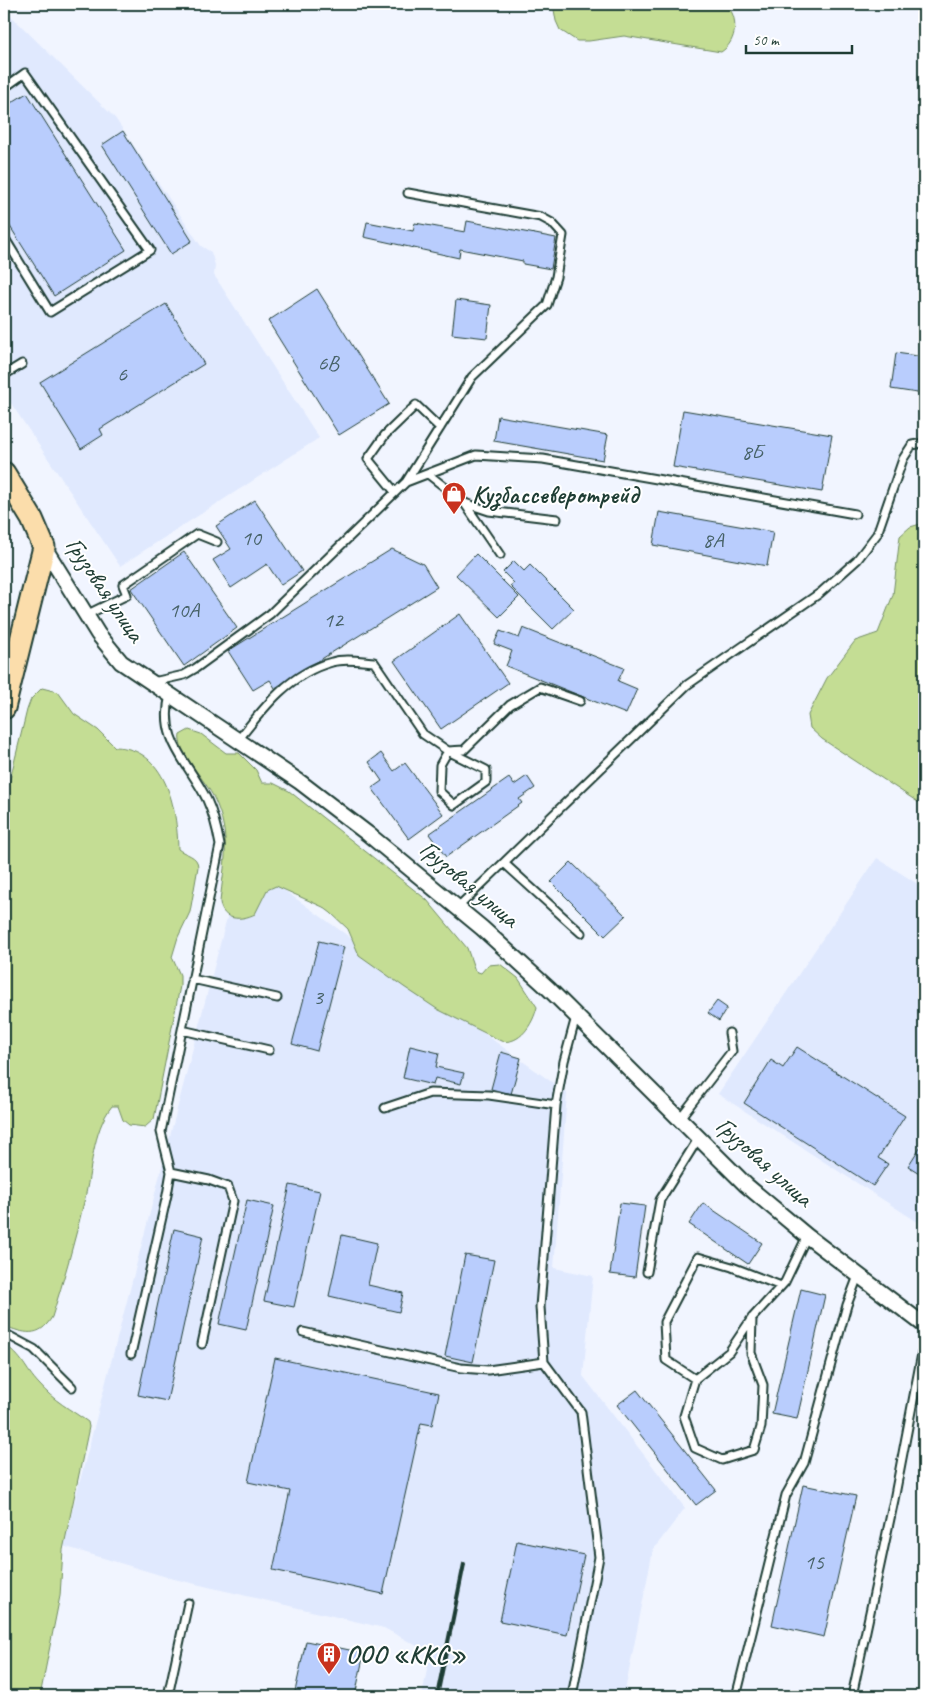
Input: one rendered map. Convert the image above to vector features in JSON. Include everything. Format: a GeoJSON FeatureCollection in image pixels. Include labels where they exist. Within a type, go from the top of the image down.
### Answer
{"type":"FeatureCollection","features":[{"type":"Feature","properties":{"kind":"main road","name":"Грузовая улица"},"geometry":{"type":"LineString","coordinates":[[4,473],[32,518],[44,547]]}},
{"type":"Feature","properties":{"kind":"main road"},"geometry":{"type":"LineString","coordinates":[[4,708],[44,547]]}},
{"type":"Feature","properties":{"kind":"street","name":"Грузовая улица"},"geometry":{"type":"LineString","coordinates":[[44,547],[86,615],[113,654],[150,683],[239,739],[361,829],[458,908],[510,952],[746,1185],[807,1236],[924,1325]]}},
{"type":"Feature","properties":{"kind":"lane"},"geometry":{"type":"LineString","coordinates":[[4,88],[25,73],[150,250],[50,312],[4,237]]}},
{"type":"Feature","properties":{"kind":"lane"},"geometry":{"type":"LineString","coordinates":[[150,683],[184,675],[270,614],[406,482],[472,377],[547,305],[556,278],[563,235],[552,223],[541,217],[408,193]]}},
{"type":"Feature","properties":{"kind":"lane"},"geometry":{"type":"LineString","coordinates":[[4,375],[22,364]]}},
{"type":"Feature","properties":{"kind":"lane"},"geometry":{"type":"LineString","coordinates":[[395,492],[368,459],[385,435],[416,405],[440,428]]}},
{"type":"Feature","properties":{"kind":"lane"},"geometry":{"type":"LineString","coordinates":[[458,908],[687,685],[820,593],[858,560],[877,534],[903,459],[912,445],[924,443]]}},
{"type":"Feature","properties":{"kind":"lane"},"geometry":{"type":"LineString","coordinates":[[406,482],[476,455],[543,459],[854,514]]}},
{"type":"Feature","properties":{"kind":"lane"},"geometry":{"type":"LineString","coordinates":[[428,474],[465,503],[500,555]]}},
{"type":"Feature","properties":{"kind":"lane"},"geometry":{"type":"LineString","coordinates":[[465,503],[489,511],[557,519]]}},
{"type":"Feature","properties":{"kind":"lane"},"geometry":{"type":"LineString","coordinates":[[86,615],[127,595],[123,585],[197,534],[217,542]]}},
{"type":"Feature","properties":{"kind":"lane"},"geometry":{"type":"LineString","coordinates":[[239,739],[267,702],[297,678],[333,661],[374,662],[423,734],[448,751],[486,770],[486,782],[454,805],[439,791],[440,765],[448,751]]}},
{"type":"Feature","properties":{"kind":"lane"},"geometry":{"type":"LineString","coordinates":[[448,751],[464,750],[510,704],[540,687],[580,701]]}},
{"type":"Feature","properties":{"kind":"lane"},"geometry":{"type":"LineString","coordinates":[[131,1354],[171,1172],[162,1132],[220,844],[216,822],[207,799],[174,743],[166,724],[166,711],[170,695]]}},
{"type":"Feature","properties":{"kind":"lane"},"geometry":{"type":"LineString","coordinates":[[504,863],[581,934]]}},
{"type":"Feature","properties":{"kind":"lane"},"geometry":{"type":"LineString","coordinates":[[192,979],[277,998]]}},
{"type":"Feature","properties":{"kind":"lane"},"geometry":{"type":"LineString","coordinates":[[572,1696],[599,1557],[581,1412],[544,1362],[540,1307],[556,1105],[564,1061],[576,1017]]}},
{"type":"Feature","properties":{"kind":"lane"},"geometry":{"type":"LineString","coordinates":[[182,1030],[269,1050]]}},
{"type":"Feature","properties":{"kind":"lane"},"geometry":{"type":"LineString","coordinates":[[680,1118],[732,1051],[729,1033]]}},
{"type":"Feature","properties":{"kind":"lane"},"geometry":{"type":"LineString","coordinates":[[384,1108],[430,1093],[489,1095],[556,1105]]}},
{"type":"Feature","properties":{"kind":"lane"},"geometry":{"type":"LineString","coordinates":[[647,1272],[660,1200],[698,1139]]}},
{"type":"Feature","properties":{"kind":"lane"},"geometry":{"type":"LineString","coordinates":[[171,1172],[209,1180],[228,1187],[233,1202],[202,1344]]}},
{"type":"Feature","properties":{"kind":"lane"},"geometry":{"type":"LineString","coordinates":[[752,1318],[751,1353],[763,1385],[762,1427],[754,1450],[722,1460],[695,1448],[684,1416],[695,1379],[729,1352],[752,1318],[781,1286],[807,1236]]}},
{"type":"Feature","properties":{"kind":"lane"},"geometry":{"type":"LineString","coordinates":[[695,1379],[666,1360],[664,1322],[698,1257],[732,1266],[781,1286]]}},
{"type":"Feature","properties":{"kind":"lane"},"geometry":{"type":"LineString","coordinates":[[737,1693],[786,1495],[804,1463],[847,1305],[858,1276]]}},
{"type":"Feature","properties":{"kind":"lane"},"geometry":{"type":"LineString","coordinates":[[303,1332],[460,1368],[488,1370],[544,1362]]}},
{"type":"Feature","properties":{"kind":"lane"},"geometry":{"type":"LineString","coordinates":[[4,1333],[34,1349],[72,1387]]}},
{"type":"Feature","properties":{"kind":"lane"},"geometry":{"type":"LineString","coordinates":[[852,1696],[894,1500],[924,1343]]}},
{"type":"Feature","properties":{"kind":"lane"},"geometry":{"type":"LineString","coordinates":[[168,1696],[188,1603]]}},
{"type":"Feature","properties":{"kind":"shaded area"},"geometry":{"type":"Polygon","coordinates":[[[4,9],[115,118],[201,246],[211,252],[215,265],[214,275],[319,438],[120,566],[4,393],[4,9]]]}},
{"type":"Feature","properties":{"kind":"shaded area"},"geometry":{"type":"Polygon","coordinates":[[[877,858],[924,888],[924,1226],[718,1094],[877,858]]]}},
{"type":"Feature","properties":{"kind":"shaded area"},"geometry":{"type":"Polygon","coordinates":[[[242,860],[567,1093],[554,1268],[593,1276],[583,1376],[685,1508],[653,1550],[624,1696],[422,1696],[430,1653],[384,1628],[170,1578],[63,1546],[242,860]]]}},
{"type":"Feature","properties":{"kind":"green space"},"geometry":{"type":"Polygon","coordinates":[[[553,4],[725,4],[733,15],[735,29],[730,42],[721,52],[624,36],[577,41],[560,30],[556,21],[553,4]]]}},
{"type":"Feature","properties":{"kind":"green space"},"geometry":{"type":"Polygon","coordinates":[[[924,523],[924,806],[822,739],[810,728],[808,715],[827,678],[855,641],[878,633],[893,595],[900,536],[910,527],[924,523]]]}},
{"type":"Feature","properties":{"kind":"green space"},"geometry":{"type":"Polygon","coordinates":[[[42,688],[58,692],[74,714],[98,730],[115,747],[132,750],[146,758],[157,769],[171,799],[175,816],[178,849],[194,858],[198,867],[190,912],[178,937],[172,957],[180,975],[180,986],[154,1119],[145,1127],[129,1125],[123,1120],[118,1106],[112,1106],[105,1116],[96,1139],[81,1216],[52,1317],[42,1329],[25,1332],[4,1326],[4,804],[27,710],[31,699],[42,688]]]}},
{"type":"Feature","properties":{"kind":"green space"},"geometry":{"type":"Polygon","coordinates":[[[189,730],[201,734],[226,753],[239,753],[256,770],[262,783],[273,783],[289,791],[427,900],[467,948],[475,971],[481,973],[488,965],[500,964],[518,978],[537,1007],[525,1032],[514,1040],[501,1041],[437,1009],[359,955],[348,929],[331,913],[323,907],[276,886],[267,890],[255,914],[244,918],[233,918],[224,913],[220,902],[225,862],[223,825],[214,798],[187,757],[180,741],[180,735],[189,730]]]}},
{"type":"Feature","properties":{"kind":"green space"},"geometry":{"type":"Polygon","coordinates":[[[4,1344],[16,1354],[45,1390],[88,1422],[89,1427],[63,1550],[60,1596],[40,1696],[4,1696],[4,1344]]]}},
{"type":"Feature","properties":{"kind":"building"},"geometry":{"type":"Polygon","coordinates":[[[27,93],[126,250],[54,296],[4,217],[4,107],[27,93]]]}},
{"type":"Feature","properties":{"kind":"building"},"geometry":{"type":"Polygon","coordinates":[[[123,131],[192,241],[171,254],[102,145],[123,131]]]}},
{"type":"Feature","properties":{"kind":"building"},"geometry":{"type":"Polygon","coordinates":[[[467,221],[556,238],[551,269],[523,264],[523,261],[460,249],[459,258],[364,237],[367,222],[413,231],[415,223],[465,232],[467,221]]]}},
{"type":"Feature","properties":{"kind":"building"},"geometry":{"type":"Polygon","coordinates":[[[317,289],[389,404],[339,435],[268,321],[317,289]]]}},
{"type":"Feature","properties":{"kind":"building"},"geometry":{"type":"Polygon","coordinates":[[[456,300],[491,305],[487,338],[452,334],[456,300]]]}},
{"type":"Feature","properties":{"kind":"building"},"geometry":{"type":"Polygon","coordinates":[[[166,304],[204,364],[100,429],[103,435],[81,449],[40,382],[166,304]]]}},
{"type":"Feature","properties":{"kind":"building"},"geometry":{"type":"Polygon","coordinates":[[[896,353],[924,357],[924,394],[891,389],[896,353]]]}},
{"type":"Feature","properties":{"kind":"building"},"geometry":{"type":"Polygon","coordinates":[[[683,410],[832,435],[822,492],[673,467],[683,410]]]}},
{"type":"Feature","properties":{"kind":"building"},"geometry":{"type":"Polygon","coordinates":[[[498,416],[608,435],[603,460],[494,441],[498,416]]]}},
{"type":"Feature","properties":{"kind":"building"},"geometry":{"type":"Polygon","coordinates":[[[255,500],[302,571],[281,585],[267,564],[231,588],[213,560],[231,549],[216,526],[255,500]]]}},
{"type":"Feature","properties":{"kind":"building"},"geometry":{"type":"Polygon","coordinates":[[[659,512],[773,532],[767,566],[653,545],[659,512]]]}},
{"type":"Feature","properties":{"kind":"building"},"geometry":{"type":"Polygon","coordinates":[[[392,549],[423,564],[437,587],[275,688],[270,680],[253,690],[228,651],[392,549]]]}},
{"type":"Feature","properties":{"kind":"building"},"geometry":{"type":"Polygon","coordinates":[[[184,552],[237,628],[184,666],[131,589],[184,552]]]}},
{"type":"Feature","properties":{"kind":"building"},"geometry":{"type":"Polygon","coordinates":[[[476,554],[519,597],[499,617],[456,575],[476,554]]]}},
{"type":"Feature","properties":{"kind":"building"},"geometry":{"type":"Polygon","coordinates":[[[514,561],[524,571],[530,565],[574,609],[553,629],[510,586],[514,583],[503,572],[514,561]]]}},
{"type":"Feature","properties":{"kind":"building"},"geometry":{"type":"Polygon","coordinates":[[[460,614],[508,683],[441,729],[394,661],[460,614]]]}},
{"type":"Feature","properties":{"kind":"building"},"geometry":{"type":"Polygon","coordinates":[[[523,628],[624,668],[618,681],[637,689],[626,714],[506,666],[512,651],[494,644],[500,631],[519,638],[523,628]]]}},
{"type":"Feature","properties":{"kind":"building"},"geometry":{"type":"Polygon","coordinates":[[[381,753],[394,771],[405,763],[443,814],[409,839],[372,788],[382,781],[369,762],[381,753]]]}},
{"type":"Feature","properties":{"kind":"building"},"geometry":{"type":"Polygon","coordinates":[[[527,776],[535,788],[519,799],[522,803],[446,857],[429,834],[509,778],[514,785],[527,776]]]}},
{"type":"Feature","properties":{"kind":"building"},"geometry":{"type":"Polygon","coordinates":[[[571,862],[626,916],[605,936],[551,882],[571,862]]]}},
{"type":"Feature","properties":{"kind":"building"},"geometry":{"type":"Polygon","coordinates":[[[319,941],[344,947],[317,1051],[292,1044],[319,941]]]}},
{"type":"Feature","properties":{"kind":"building"},"geometry":{"type":"Polygon","coordinates":[[[717,1001],[727,1008],[719,1021],[708,1013],[717,1001]]]}},
{"type":"Feature","properties":{"kind":"building"},"geometry":{"type":"Polygon","coordinates":[[[410,1046],[439,1053],[436,1067],[464,1073],[461,1084],[435,1078],[433,1085],[403,1078],[410,1046]]]}},
{"type":"Feature","properties":{"kind":"building"},"geometry":{"type":"Polygon","coordinates":[[[797,1047],[905,1116],[878,1158],[888,1164],[873,1186],[744,1103],[771,1060],[783,1068],[797,1047]]]}},
{"type":"Feature","properties":{"kind":"building"},"geometry":{"type":"Polygon","coordinates":[[[501,1052],[521,1058],[511,1094],[491,1089],[501,1052]]]}},
{"type":"Feature","properties":{"kind":"building"},"geometry":{"type":"Polygon","coordinates":[[[924,1141],[924,1176],[908,1166],[924,1141]]]}},
{"type":"Feature","properties":{"kind":"building"},"geometry":{"type":"Polygon","coordinates":[[[290,1185],[320,1191],[294,1307],[264,1301],[290,1185]]]}},
{"type":"Feature","properties":{"kind":"building"},"geometry":{"type":"Polygon","coordinates":[[[247,1200],[274,1206],[246,1330],[219,1324],[247,1200]]]}},
{"type":"Feature","properties":{"kind":"building"},"geometry":{"type":"Polygon","coordinates":[[[620,1203],[645,1206],[635,1277],[610,1274],[620,1203]]]}},
{"type":"Feature","properties":{"kind":"building"},"geometry":{"type":"Polygon","coordinates":[[[703,1203],[762,1243],[748,1264],[689,1224],[703,1203]]]}},
{"type":"Feature","properties":{"kind":"building"},"geometry":{"type":"Polygon","coordinates":[[[174,1229],[203,1236],[167,1401],[138,1395],[174,1229]]]}},
{"type":"Feature","properties":{"kind":"building"},"geometry":{"type":"Polygon","coordinates":[[[342,1235],[377,1243],[368,1285],[403,1293],[399,1312],[329,1296],[342,1235]]]}},
{"type":"Feature","properties":{"kind":"building"},"geometry":{"type":"Polygon","coordinates":[[[465,1255],[494,1260],[473,1362],[445,1356],[465,1255]]]}},
{"type":"Feature","properties":{"kind":"building"},"geometry":{"type":"Polygon","coordinates":[[[801,1289],[825,1295],[797,1419],[772,1414],[801,1289]]]}},
{"type":"Feature","properties":{"kind":"building"},"geometry":{"type":"Polygon","coordinates":[[[275,1358],[439,1393],[432,1425],[421,1423],[383,1594],[273,1570],[290,1491],[248,1482],[275,1358]]]}},
{"type":"Feature","properties":{"kind":"building"},"geometry":{"type":"Polygon","coordinates":[[[637,1390],[716,1490],[696,1505],[617,1405],[637,1390]]]}},
{"type":"Feature","properties":{"kind":"building"},"geometry":{"type":"Polygon","coordinates":[[[803,1485],[856,1496],[824,1637],[772,1625],[803,1485]]]}},
{"type":"Feature","properties":{"kind":"building"},"geometry":{"type":"Polygon","coordinates":[[[517,1541],[584,1555],[567,1635],[500,1621],[517,1541]]]}},
{"type":"Feature","properties":{"kind":"building","name":"ООО «ККС»"},"geometry":{"type":"Polygon","coordinates":[[[306,1641],[364,1653],[355,1696],[294,1696],[306,1641]]]}},
{"type":"Feature","properties":{"kind":"railway"},"geometry":{"type":"LineString","coordinates":[[437,1696],[464,1564]]}},
{"type":"Feature","properties":{"kind":"place","name":"Кузбассеверотрейд"},"geometry":{"type":"Point","coordinates":[454,515]}},
{"type":"Feature","properties":{"kind":"place","name":"ООО «ККС»"},"geometry":{"type":"Point","coordinates":[329,1675]}}]}
